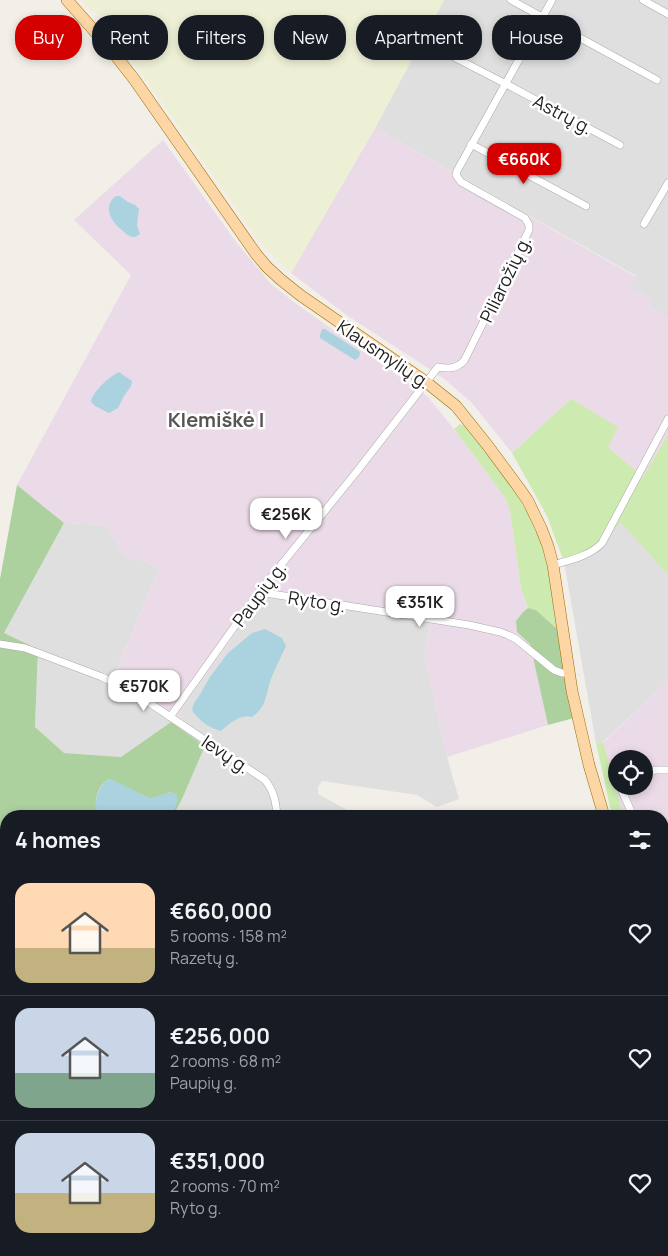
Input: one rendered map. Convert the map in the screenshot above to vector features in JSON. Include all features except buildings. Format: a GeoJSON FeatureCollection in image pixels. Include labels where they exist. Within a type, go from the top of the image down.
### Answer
{"type":"FeatureCollection","features":[{"type":"Feature","properties":{"kind":"main road","name":"Klausmylių g."},"geometry":{"type":"LineString","coordinates":[[67,0],[134,79],[267,268],[306,300],[440,392],[462,412],[519,488],[541,528],[553,565],[572,690],[589,765],[602,810]]}},
{"type":"Feature","properties":{"kind":"street"},"geometry":{"type":"LineString","coordinates":[[511,0],[539,15]]}},
{"type":"Feature","properties":{"kind":"street","name":"Piliarožių g."},"geometry":{"type":"LineString","coordinates":[[544,15],[552,0]]}},
{"type":"Feature","properties":{"kind":"street"},"geometry":{"type":"LineString","coordinates":[[643,0],[668,14]]}},
{"type":"Feature","properties":{"kind":"street"},"geometry":{"type":"LineString","coordinates":[[581,38],[657,80]]}},
{"type":"Feature","properties":{"kind":"street","name":"Astrų g."},"geometry":{"type":"LineString","coordinates":[[460,60],[620,145]]}},
{"type":"Feature","properties":{"kind":"street","name":"Piliarožių g."},"geometry":{"type":"LineString","coordinates":[[426,382],[438,367],[453,368],[464,361],[529,230],[526,218],[461,182],[458,179],[457,171],[519,60]]}},
{"type":"Feature","properties":{"kind":"street"},"geometry":{"type":"LineString","coordinates":[[471,144],[586,206]]}},
{"type":"Feature","properties":{"kind":"street"},"geometry":{"type":"LineString","coordinates":[[644,224],[668,183]]}},
{"type":"Feature","properties":{"kind":"street","name":"Paupių g."},"geometry":{"type":"LineString","coordinates":[[170,717],[259,592],[358,470],[426,382]]}},
{"type":"Feature","properties":{"kind":"street"},"geometry":{"type":"LineString","coordinates":[[553,565],[596,550],[602,543],[668,419]]}},
{"type":"Feature","properties":{"kind":"street","name":"Ryto g."},"geometry":{"type":"LineString","coordinates":[[259,592],[417,616],[500,632],[516,639],[554,670],[569,673]]}},
{"type":"Feature","properties":{"kind":"street","name":"Ievų g."},"geometry":{"type":"LineString","coordinates":[[0,644],[25,648],[102,677],[133,692],[265,780],[274,794],[276,810]]}},
{"type":"Feature","properties":{"kind":"street"},"geometry":{"type":"LineString","coordinates":[[653,771],[668,770]]}},
{"type":"Feature","properties":{"kind":"street"},"geometry":{"type":"LineString","coordinates":[[624,795],[630,810]]}},
{"type":"Feature","properties":{"kind":"shaded area"},"geometry":{"type":"Polygon","coordinates":[[[444,0],[668,0],[668,318],[650,307],[653,300],[630,288],[636,276],[375,128],[412,60],[482,60],[482,15],[436,15],[444,0]]]}},
{"type":"Feature","properties":{"kind":"shaded area"},"geometry":{"type":"Polygon","coordinates":[[[375,128],[636,277],[630,288],[653,300],[650,307],[668,318],[668,434],[643,477],[608,447],[571,399],[512,453],[472,403],[443,378],[348,316],[291,273],[375,128]]]}},
{"type":"Feature","properties":{"kind":"shaded area"},"geometry":{"type":"Polygon","coordinates":[[[163,140],[236,242],[271,284],[428,397],[506,499],[510,511],[521,588],[528,608],[523,611],[548,725],[447,757],[424,653],[432,618],[268,590],[181,708],[183,721],[179,728],[171,722],[151,698],[116,673],[159,568],[144,561],[125,556],[105,525],[64,523],[17,485],[131,275],[74,220],[163,140]]]}},
{"type":"Feature","properties":{"kind":"shaded area"},"geometry":{"type":"Polygon","coordinates":[[[621,521],[668,575],[668,681],[603,742],[596,743],[564,562],[621,521]]]}},
{"type":"Feature","properties":{"kind":"shaded area"},"geometry":{"type":"Polygon","coordinates":[[[64,523],[105,525],[125,556],[144,561],[159,568],[116,672],[151,698],[171,722],[121,757],[63,753],[35,727],[38,649],[4,633],[64,523]]]}},
{"type":"Feature","properties":{"kind":"shaded area"},"geometry":{"type":"Polygon","coordinates":[[[268,590],[432,618],[424,653],[447,757],[459,799],[437,807],[417,795],[322,781],[318,787],[318,794],[347,810],[176,810],[205,746],[179,728],[183,721],[181,708],[268,590]]]}},
{"type":"Feature","properties":{"kind":"shaded area"},"geometry":{"type":"Polygon","coordinates":[[[668,681],[668,810],[622,810],[618,795],[653,795],[653,750],[608,750],[608,761],[603,743],[668,681]]]}},
{"type":"Feature","properties":{"kind":"green space"},"geometry":{"type":"Polygon","coordinates":[[[81,0],[444,0],[436,15],[356,15],[356,60],[412,60],[375,128],[291,273],[259,241],[132,60],[168,60],[168,15],[99,15],[87,7],[81,0]]]}},
{"type":"Feature","properties":{"kind":"green space"},"geometry":{"type":"Polygon","coordinates":[[[571,399],[618,427],[608,447],[643,477],[668,434],[668,575],[621,522],[596,550],[564,562],[547,516],[512,453],[571,399]]]}},
{"type":"Feature","properties":{"kind":"green space"},"geometry":{"type":"Polygon","coordinates":[[[460,424],[467,427],[501,473],[532,521],[547,565],[557,629],[536,610],[528,608],[521,588],[510,511],[506,499],[454,429],[460,424]]]}},
{"type":"Feature","properties":{"kind":"green space"},"geometry":{"type":"Polygon","coordinates":[[[17,485],[64,523],[4,633],[38,649],[35,727],[64,753],[121,757],[171,722],[205,746],[176,810],[173,810],[171,792],[152,799],[109,779],[98,791],[96,810],[0,810],[0,579],[17,485]]]}},
{"type":"Feature","properties":{"kind":"green space"},"geometry":{"type":"Polygon","coordinates":[[[528,608],[536,610],[557,629],[574,718],[548,725],[530,644],[517,632],[516,621],[528,608]]]}},
{"type":"Feature","properties":{"kind":"green space"},"geometry":{"type":"Polygon","coordinates":[[[603,742],[608,760],[608,795],[618,795],[622,810],[611,810],[596,743],[603,742]]]}},
{"type":"Feature","properties":{"kind":"water"},"geometry":{"type":"Polygon","coordinates":[[[116,196],[120,196],[139,209],[137,225],[140,234],[137,236],[127,235],[114,223],[110,214],[109,204],[116,196]]]}},
{"type":"Feature","properties":{"kind":"water"},"geometry":{"type":"Polygon","coordinates":[[[322,329],[325,329],[359,351],[359,357],[355,360],[320,338],[322,329]]]}},
{"type":"Feature","properties":{"kind":"water"},"geometry":{"type":"Polygon","coordinates":[[[119,372],[132,381],[131,386],[118,408],[109,413],[91,402],[102,385],[119,372]]]}},
{"type":"Feature","properties":{"kind":"water"},"geometry":{"type":"Polygon","coordinates":[[[265,629],[282,638],[286,646],[261,709],[252,717],[243,717],[231,722],[221,731],[208,726],[192,710],[194,703],[228,653],[252,633],[265,629]]]}},
{"type":"Feature","properties":{"kind":"water"},"geometry":{"type":"Polygon","coordinates":[[[109,779],[113,780],[148,798],[172,793],[177,797],[176,805],[174,810],[96,810],[98,791],[109,779]]]}},
{"type":"Feature","properties":{"kind":"district","name":"Klemiškė I"},"geometry":{"type":"Point","coordinates":[216,419]}}]}
